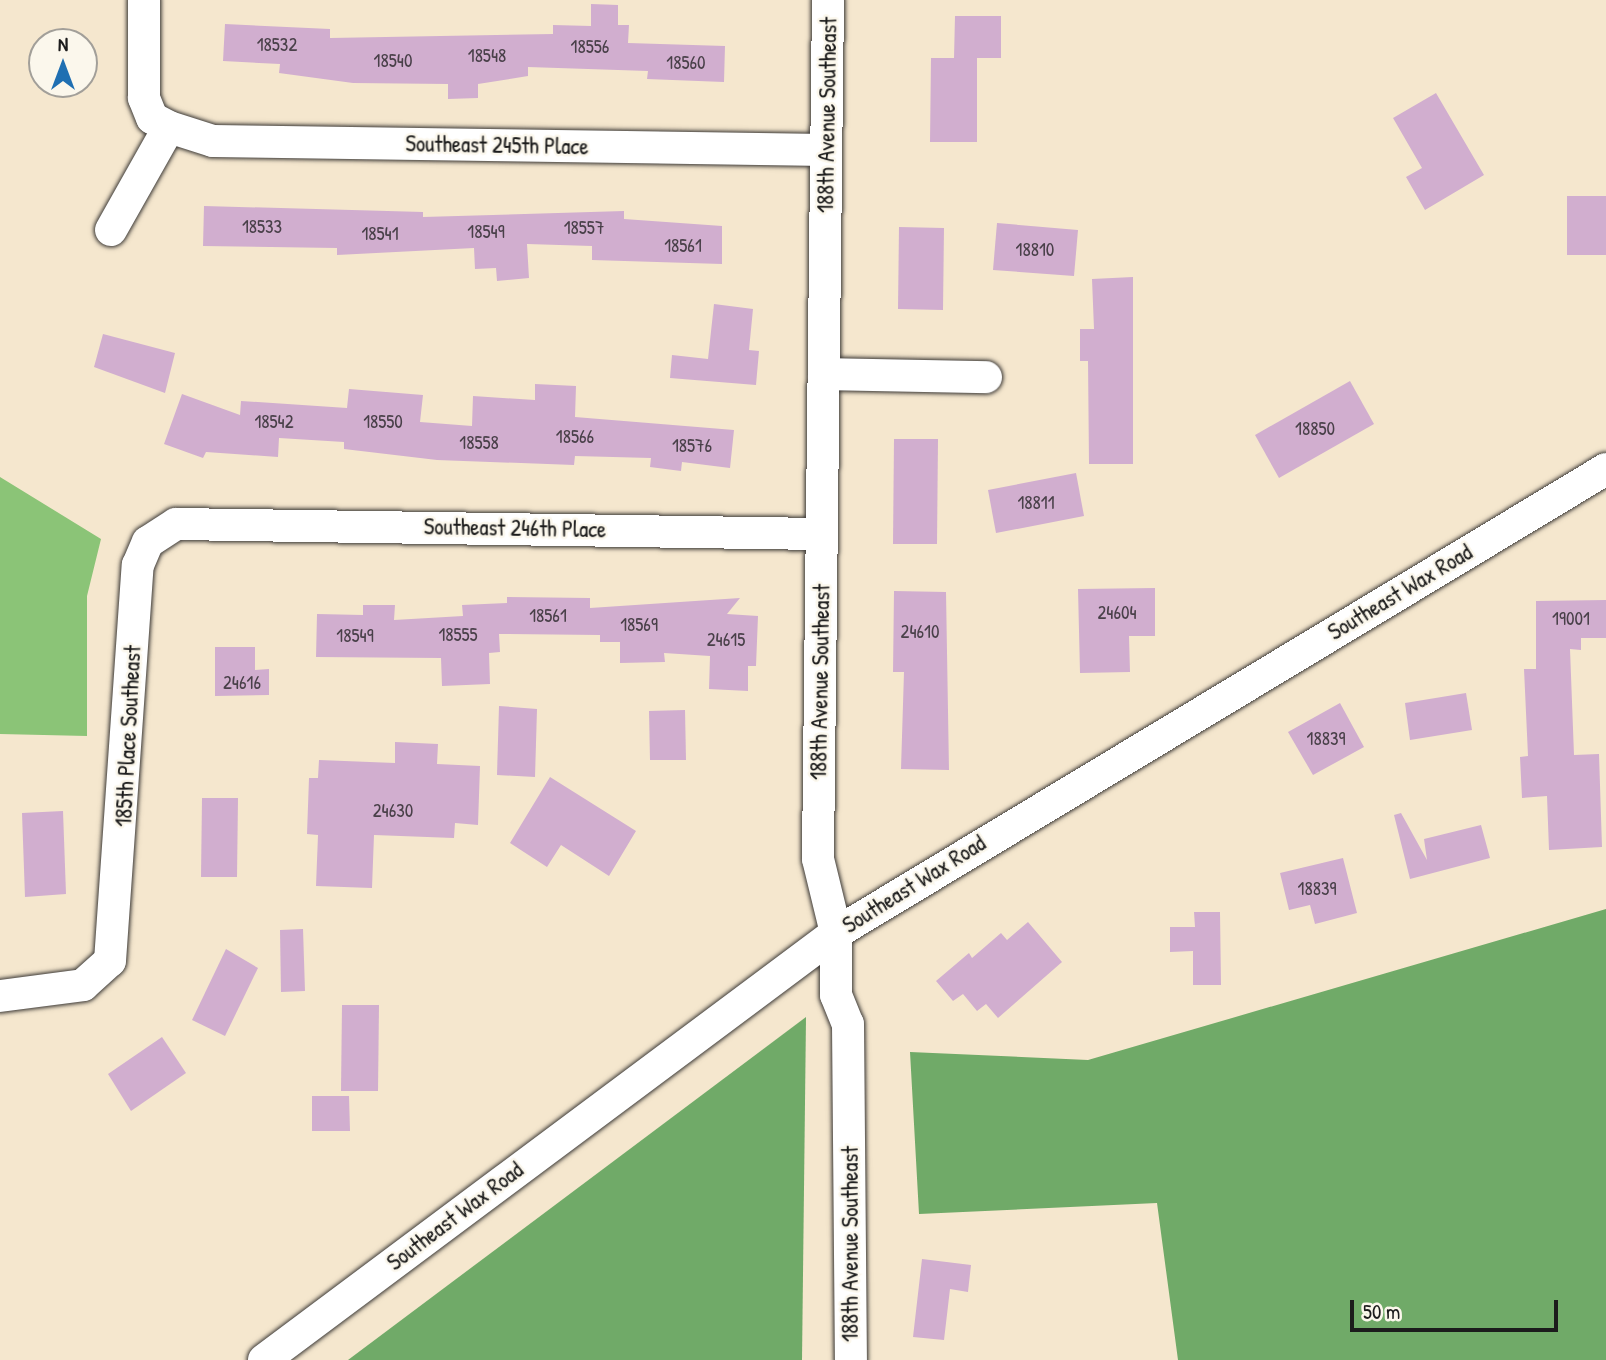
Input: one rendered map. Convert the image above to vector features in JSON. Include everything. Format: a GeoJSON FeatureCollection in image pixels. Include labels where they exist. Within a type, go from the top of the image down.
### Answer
{"type":"FeatureCollection","features":[{"type":"Feature","properties":{"kind":"street"},"geometry":{"type":"LineString","coordinates":[[111,230],[169,127],[152,118],[144,99],[144,0]]}},
{"type":"Feature","properties":{"kind":"street","name":"188th Avenue Southeast"},"geometry":{"type":"LineString","coordinates":[[828,0],[818,859],[836,933],[836,995],[848,1024],[851,1360]]}},
{"type":"Feature","properties":{"kind":"street","name":"Southeast 245th Place"},"geometry":{"type":"LineString","coordinates":[[169,127],[213,141],[827,150]]}},
{"type":"Feature","properties":{"kind":"street"},"geometry":{"type":"LineString","coordinates":[[824,374],[986,377]]}},
{"type":"Feature","properties":{"kind":"street","name":"Southeast Wax Road"},"geometry":{"type":"LineString","coordinates":[[264,1360],[836,933],[1606,470]]}},
{"type":"Feature","properties":{"kind":"street","name":"Southeast 246th Place"},"geometry":{"type":"LineString","coordinates":[[209,523],[822,534]]}},
{"type":"Feature","properties":{"kind":"street","name":"185th Place Southeast"},"geometry":{"type":"LineString","coordinates":[[0,996],[83,985],[110,961],[117,929],[138,565],[148,542],[176,524],[209,523]]}},
{"type":"Feature","properties":{"kind":"green space"},"geometry":{"type":"Polygon","coordinates":[[[0,477],[101,539],[87,596],[87,736],[0,734],[0,477]]]}},
{"type":"Feature","properties":{"kind":"green space"},"geometry":{"type":"Polygon","coordinates":[[[1606,909],[1606,1360],[1178,1360],[1157,1203],[919,1214],[910,1052],[1088,1060],[1606,909]]]}},
{"type":"Feature","properties":{"kind":"green space"},"geometry":{"type":"Polygon","coordinates":[[[806,1017],[802,1360],[348,1360],[806,1017]]]}},
{"type":"Feature","properties":{"kind":"building"},"geometry":{"type":"Polygon","coordinates":[[[591,4],[618,5],[618,25],[629,25],[628,43],[725,46],[724,82],[647,79],[648,71],[528,67],[528,76],[478,84],[478,98],[448,99],[448,84],[353,83],[279,73],[280,64],[223,61],[225,24],[330,29],[330,38],[553,34],[553,25],[591,26],[591,4]]]}},
{"type":"Feature","properties":{"kind":"building"},"geometry":{"type":"Polygon","coordinates":[[[955,16],[1001,16],[1001,58],[977,58],[977,142],[930,142],[931,58],[954,58],[955,16]]]}},
{"type":"Feature","properties":{"kind":"building"},"geometry":{"type":"Polygon","coordinates":[[[1436,93],[1484,175],[1425,210],[1406,177],[1422,168],[1393,118],[1436,93]]]}},
{"type":"Feature","properties":{"kind":"building"},"geometry":{"type":"Polygon","coordinates":[[[1567,196],[1606,196],[1606,255],[1567,255],[1567,196]]]}},
{"type":"Feature","properties":{"kind":"building"},"geometry":{"type":"Polygon","coordinates":[[[204,206],[423,212],[423,217],[624,211],[624,219],[722,226],[722,264],[592,260],[592,246],[527,244],[529,278],[497,281],[496,268],[475,269],[474,248],[337,255],[337,248],[203,246],[204,206]]]}},
{"type":"Feature","properties":{"kind":"building"},"geometry":{"type":"Polygon","coordinates":[[[997,223],[1078,230],[1074,276],[993,270],[997,223]]]}},
{"type":"Feature","properties":{"kind":"building"},"geometry":{"type":"Polygon","coordinates":[[[899,227],[944,228],[943,310],[898,309],[899,227]]]}},
{"type":"Feature","properties":{"kind":"building"},"geometry":{"type":"Polygon","coordinates":[[[1133,277],[1133,464],[1089,464],[1088,361],[1080,361],[1080,329],[1094,329],[1092,279],[1133,277]]]}},
{"type":"Feature","properties":{"kind":"building"},"geometry":{"type":"Polygon","coordinates":[[[714,304],[753,309],[749,350],[759,351],[756,385],[670,378],[672,355],[708,359],[714,304]]]}},
{"type":"Feature","properties":{"kind":"building"},"geometry":{"type":"Polygon","coordinates":[[[103,334],[175,353],[165,393],[94,367],[103,334]]]}},
{"type":"Feature","properties":{"kind":"building"},"geometry":{"type":"Polygon","coordinates":[[[1350,381],[1374,424],[1279,478],[1255,435],[1350,381]]]}},
{"type":"Feature","properties":{"kind":"building"},"geometry":{"type":"Polygon","coordinates":[[[535,384],[576,386],[575,417],[734,430],[730,468],[682,462],[681,471],[650,467],[651,458],[575,456],[574,465],[437,460],[344,449],[344,442],[279,438],[278,457],[206,452],[203,458],[164,444],[182,394],[240,415],[241,401],[347,408],[349,389],[423,395],[420,422],[472,426],[473,396],[535,400],[535,384]]]}},
{"type":"Feature","properties":{"kind":"building"},"geometry":{"type":"Polygon","coordinates":[[[894,439],[938,439],[937,544],[893,544],[894,439]]]}},
{"type":"Feature","properties":{"kind":"building"},"geometry":{"type":"Polygon","coordinates":[[[1076,473],[1084,516],[996,533],[988,490],[1076,473]]]}},
{"type":"Feature","properties":{"kind":"building"},"geometry":{"type":"Polygon","coordinates":[[[1155,588],[1155,636],[1129,636],[1130,672],[1080,673],[1078,589],[1155,588]]]}},
{"type":"Feature","properties":{"kind":"building"},"geometry":{"type":"Polygon","coordinates":[[[894,591],[946,592],[949,770],[901,769],[904,672],[893,672],[894,591]]]}},
{"type":"Feature","properties":{"kind":"building"},"geometry":{"type":"Polygon","coordinates":[[[507,597],[590,598],[590,608],[740,598],[727,614],[758,616],[756,666],[748,666],[748,691],[709,689],[710,656],[664,653],[665,662],[620,663],[620,642],[600,642],[600,635],[499,634],[500,652],[489,653],[490,684],[442,686],[441,658],[316,657],[317,614],[363,615],[363,605],[395,605],[394,620],[463,616],[462,605],[507,603],[507,597]]]}},
{"type":"Feature","properties":{"kind":"building"},"geometry":{"type":"Polygon","coordinates":[[[1606,600],[1606,638],[1581,638],[1581,650],[1570,649],[1574,755],[1599,754],[1602,847],[1549,850],[1547,796],[1522,798],[1520,757],[1528,756],[1524,669],[1536,669],[1536,601],[1606,600]]]}},
{"type":"Feature","properties":{"kind":"building"},"geometry":{"type":"Polygon","coordinates":[[[215,647],[255,647],[255,670],[269,669],[269,695],[215,696],[215,647]]]}},
{"type":"Feature","properties":{"kind":"building"},"geometry":{"type":"Polygon","coordinates":[[[1466,693],[1472,730],[1410,740],[1405,703],[1466,693]]]}},
{"type":"Feature","properties":{"kind":"building"},"geometry":{"type":"Polygon","coordinates":[[[1340,703],[1364,747],[1313,775],[1288,732],[1340,703]]]}},
{"type":"Feature","properties":{"kind":"building"},"geometry":{"type":"Polygon","coordinates":[[[499,706],[537,709],[535,777],[497,775],[499,706]]]}},
{"type":"Feature","properties":{"kind":"building"},"geometry":{"type":"Polygon","coordinates":[[[685,710],[686,760],[650,760],[649,711],[685,710]]]}},
{"type":"Feature","properties":{"kind":"building"},"geometry":{"type":"Polygon","coordinates":[[[395,742],[438,744],[437,764],[480,766],[478,825],[455,823],[454,838],[374,835],[372,888],[316,886],[318,835],[307,834],[309,778],[318,778],[319,760],[395,763],[395,742]]]}},
{"type":"Feature","properties":{"kind":"building"},"geometry":{"type":"Polygon","coordinates":[[[550,777],[636,831],[609,876],[561,845],[547,867],[510,843],[550,777]]]}},
{"type":"Feature","properties":{"kind":"building"},"geometry":{"type":"Polygon","coordinates":[[[202,798],[238,798],[237,877],[201,877],[202,798]]]}},
{"type":"Feature","properties":{"kind":"building"},"geometry":{"type":"Polygon","coordinates":[[[63,811],[66,894],[25,897],[22,813],[63,811]]]}},
{"type":"Feature","properties":{"kind":"building"},"geometry":{"type":"Polygon","coordinates":[[[1401,813],[1427,860],[1424,839],[1481,825],[1490,858],[1410,879],[1394,815],[1401,813]]]}},
{"type":"Feature","properties":{"kind":"building"},"geometry":{"type":"Polygon","coordinates":[[[1343,858],[1357,913],[1315,924],[1310,905],[1289,910],[1280,873],[1343,858]]]}},
{"type":"Feature","properties":{"kind":"building"},"geometry":{"type":"Polygon","coordinates":[[[1194,912],[1220,912],[1221,985],[1193,985],[1193,951],[1170,952],[1170,927],[1195,927],[1194,912]]]}},
{"type":"Feature","properties":{"kind":"building"},"geometry":{"type":"Polygon","coordinates":[[[1028,922],[1062,962],[998,1018],[986,1004],[977,1011],[963,994],[953,1001],[936,981],[969,953],[972,958],[1001,933],[1007,940],[1028,922]]]}},
{"type":"Feature","properties":{"kind":"building"},"geometry":{"type":"Polygon","coordinates":[[[303,929],[305,991],[281,992],[280,930],[303,929]]]}},
{"type":"Feature","properties":{"kind":"building"},"geometry":{"type":"Polygon","coordinates":[[[226,949],[258,968],[225,1036],[192,1020],[226,949]]]}},
{"type":"Feature","properties":{"kind":"building"},"geometry":{"type":"Polygon","coordinates":[[[342,1005],[379,1005],[378,1091],[341,1091],[342,1005]]]}},
{"type":"Feature","properties":{"kind":"building"},"geometry":{"type":"Polygon","coordinates":[[[162,1037],[186,1073],[131,1111],[108,1074],[162,1037]]]}},
{"type":"Feature","properties":{"kind":"building"},"geometry":{"type":"Polygon","coordinates":[[[312,1096],[349,1096],[350,1131],[312,1131],[312,1096]]]}},
{"type":"Feature","properties":{"kind":"building"},"geometry":{"type":"Polygon","coordinates":[[[922,1259],[971,1265],[968,1292],[950,1289],[944,1340],[913,1337],[922,1259]]]}}]}
